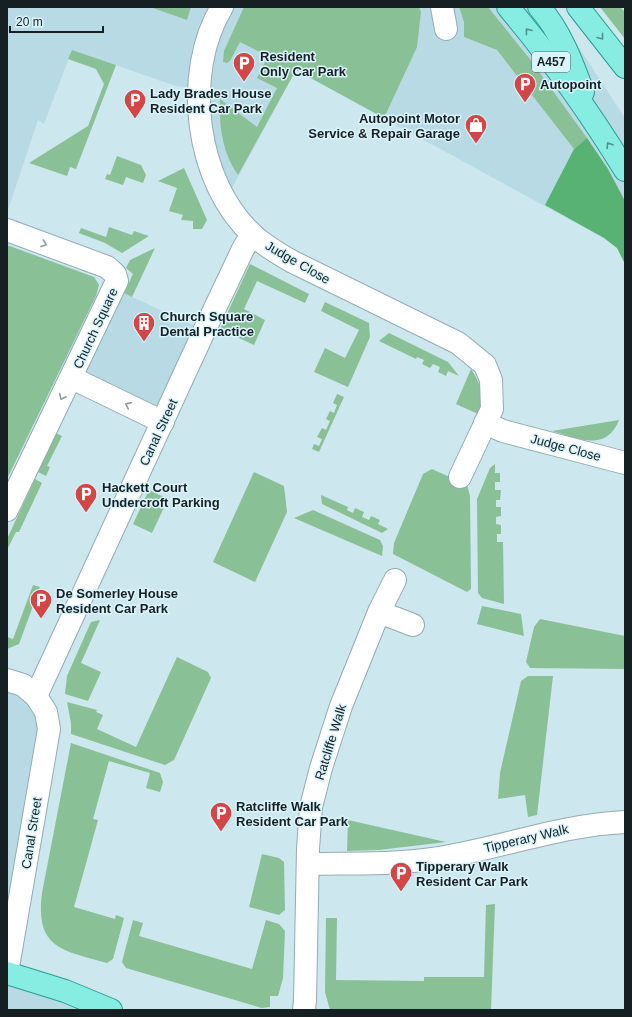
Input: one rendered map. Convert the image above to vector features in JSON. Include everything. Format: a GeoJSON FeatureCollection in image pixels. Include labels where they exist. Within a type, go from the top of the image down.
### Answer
{"type":"FeatureCollection","features":[{"type":"Feature","properties":{"kind":"main road","name":"A457"},"geometry":{"type":"LineString","coordinates":[[508,7],[526,28],[593,119],[625,170]]}},
{"type":"Feature","properties":{"kind":"main road"},"geometry":{"type":"LineString","coordinates":[[539,7],[547,16],[560,38],[593,119]]}},
{"type":"Feature","properties":{"kind":"main road"},"geometry":{"type":"LineString","coordinates":[[578,7],[625,67]]}},
{"type":"Feature","properties":{"kind":"main road"},"geometry":{"type":"LineString","coordinates":[[7,973],[64,991],[111,1010]]}},
{"type":"Feature","properties":{"kind":"street","name":"Judge Close"},"geometry":{"type":"LineString","coordinates":[[222,7],[208,40],[200,77],[201,123],[204,151],[213,178],[236,215],[252,234],[272,250],[293,262],[458,344],[485,365],[492,380],[492,409],[460,477]]}},
{"type":"Feature","properties":{"kind":"street"},"geometry":{"type":"LineString","coordinates":[[442,7],[446,29]]}},
{"type":"Feature","properties":{"kind":"street","name":"Church Square"},"geometry":{"type":"LineString","coordinates":[[7,230],[107,267],[114,274],[117,281],[115,289],[7,510]]}},
{"type":"Feature","properties":{"kind":"street","name":"Canal Street"},"geometry":{"type":"LineString","coordinates":[[36,696],[243,249],[252,234]]}},
{"type":"Feature","properties":{"kind":"street","name":"Church Square"},"geometry":{"type":"LineString","coordinates":[[72,378],[163,422]]}},
{"type":"Feature","properties":{"kind":"street","name":"Judge Close"},"geometry":{"type":"LineString","coordinates":[[485,423],[503,431],[625,463]]}},
{"type":"Feature","properties":{"kind":"street","name":"Ratcliffe Walk"},"geometry":{"type":"LineString","coordinates":[[304,1010],[311,807],[321,768],[341,706],[379,612],[395,580]]}},
{"type":"Feature","properties":{"kind":"street"},"geometry":{"type":"LineString","coordinates":[[379,612],[413,625]]}},
{"type":"Feature","properties":{"kind":"street","name":"Canal Street"},"geometry":{"type":"LineString","coordinates":[[7,680],[23,685],[36,696],[46,712],[49,729],[7,973]]}},
{"type":"Feature","properties":{"kind":"street","name":"Tipperary Walk"},"geometry":{"type":"LineString","coordinates":[[308,864],[400,862],[438,858],[576,827],[625,822]]}},
{"type":"Feature","properties":{"kind":"shaded area"},"geometry":{"type":"Polygon","coordinates":[[[7,7],[550,7],[561,20],[625,118],[625,215],[596,234],[296,70],[226,199],[199,88],[176,86],[72,50],[44,124],[38,120],[7,213],[7,7]]]}},
{"type":"Feature","properties":{"kind":"shaded area","name":"Church Square Dental Practice"},"geometry":{"type":"Polygon","coordinates":[[[115,289],[197,327],[163,422],[72,378],[115,289]]]}},
{"type":"Feature","properties":{"kind":"shaded area"},"geometry":{"type":"Polygon","coordinates":[[[7,680],[46,712],[7,973],[7,680]]]}},
{"type":"Feature","properties":{"kind":"shaded area"},"geometry":{"type":"Polygon","coordinates":[[[7,973],[111,1010],[7,1010],[7,973]]]}},
{"type":"Feature","properties":{"kind":"green space"},"geometry":{"type":"Polygon","coordinates":[[[150,7],[191,7],[187,20],[150,7]]]}},
{"type":"Feature","properties":{"kind":"green space"},"geometry":{"type":"Polygon","coordinates":[[[244,7],[419,7],[421,12],[417,47],[384,118],[296,70],[238,175],[228,157],[225,148],[221,129],[220,99],[257,127],[277,88],[257,78],[268,56],[240,42],[230,61],[227,63],[223,62],[224,51],[244,7]]]}},
{"type":"Feature","properties":{"kind":"green space"},"geometry":{"type":"Polygon","coordinates":[[[459,7],[488,7],[529,58],[587,138],[574,149],[497,50],[464,37],[464,22],[459,7]]]}},
{"type":"Feature","properties":{"kind":"green space"},"geometry":{"type":"Polygon","coordinates":[[[600,7],[620,7],[625,12],[625,39],[600,7]]]}},
{"type":"Feature","properties":{"kind":"green space"},"geometry":{"type":"Polygon","coordinates":[[[72,50],[116,65],[76,169],[70,167],[67,176],[29,163],[88,126],[104,84],[96,69],[68,59],[72,50]]]}},
{"type":"Feature","properties":{"kind":"green space"},"geometry":{"type":"Polygon","coordinates":[[[587,138],[608,169],[625,201],[625,264],[617,248],[604,238],[545,205],[574,149],[587,138]]]}},
{"type":"Feature","properties":{"kind":"green space"},"geometry":{"type":"Polygon","coordinates":[[[117,156],[141,165],[146,175],[143,183],[126,177],[123,185],[105,179],[107,174],[110,175],[117,156]]]}},
{"type":"Feature","properties":{"kind":"green space"},"geometry":{"type":"Polygon","coordinates":[[[184,168],[207,220],[202,229],[193,229],[193,221],[181,220],[183,215],[169,211],[177,188],[158,181],[184,168]]]}},
{"type":"Feature","properties":{"kind":"green space"},"geometry":{"type":"Polygon","coordinates":[[[109,227],[132,235],[134,231],[149,236],[122,253],[105,243],[79,233],[81,228],[106,237],[109,227]]]}},
{"type":"Feature","properties":{"kind":"green space"},"geometry":{"type":"Polygon","coordinates":[[[7,245],[94,277],[99,285],[96,296],[7,479],[7,245]]]}},
{"type":"Feature","properties":{"kind":"green space"},"geometry":{"type":"Polygon","coordinates":[[[155,248],[132,297],[124,293],[133,274],[126,268],[130,260],[155,248]]]}},
{"type":"Feature","properties":{"kind":"green space"},"geometry":{"type":"Polygon","coordinates":[[[250,264],[309,294],[305,303],[257,281],[244,309],[265,320],[254,345],[220,329],[250,264]]]}},
{"type":"Feature","properties":{"kind":"green space"},"geometry":{"type":"Polygon","coordinates":[[[325,302],[369,323],[370,337],[348,387],[314,372],[325,348],[345,358],[359,330],[321,311],[325,302]]]}},
{"type":"Feature","properties":{"kind":"green space"},"geometry":{"type":"Polygon","coordinates":[[[389,333],[448,362],[459,376],[448,371],[446,376],[438,372],[440,367],[433,364],[430,368],[422,364],[424,360],[417,357],[416,359],[379,341],[389,333]]]}},
{"type":"Feature","properties":{"kind":"green space"},"geometry":{"type":"Polygon","coordinates":[[[471,369],[481,391],[481,402],[478,414],[456,404],[471,369]]]}},
{"type":"Feature","properties":{"kind":"green space"},"geometry":{"type":"Polygon","coordinates":[[[337,394],[344,397],[319,452],[312,449],[314,444],[319,446],[322,439],[317,437],[322,428],[326,430],[330,421],[326,419],[330,411],[334,413],[337,405],[333,403],[337,394]]]}},
{"type":"Feature","properties":{"kind":"green space"},"geometry":{"type":"Polygon","coordinates":[[[619,420],[607,437],[599,440],[581,439],[552,431],[619,420]]]}},
{"type":"Feature","properties":{"kind":"green space"},"geometry":{"type":"Polygon","coordinates":[[[56,433],[62,436],[47,466],[50,467],[46,476],[38,472],[56,433]]]}},
{"type":"Feature","properties":{"kind":"green space"},"geometry":{"type":"Polygon","coordinates":[[[495,464],[495,473],[500,473],[500,482],[495,482],[495,490],[501,490],[500,500],[496,500],[496,507],[501,507],[501,516],[496,517],[496,524],[501,525],[501,534],[497,534],[497,542],[503,542],[504,604],[482,598],[478,593],[477,499],[490,468],[495,464]]]}},
{"type":"Feature","properties":{"kind":"green space"},"geometry":{"type":"Polygon","coordinates":[[[432,469],[467,485],[470,496],[471,589],[467,592],[393,554],[394,543],[423,474],[432,469]]]}},
{"type":"Feature","properties":{"kind":"green space"},"geometry":{"type":"Polygon","coordinates":[[[254,472],[284,486],[287,512],[255,582],[213,562],[254,472]]]}},
{"type":"Feature","properties":{"kind":"green space"},"geometry":{"type":"Polygon","coordinates":[[[35,479],[42,483],[19,532],[16,532],[7,550],[7,539],[35,479]]]}},
{"type":"Feature","properties":{"kind":"green space"},"geometry":{"type":"Polygon","coordinates":[[[149,490],[168,499],[152,533],[133,524],[149,490]]]}},
{"type":"Feature","properties":{"kind":"green space"},"geometry":{"type":"Polygon","coordinates":[[[321,495],[348,507],[347,510],[353,513],[355,508],[364,512],[362,517],[369,520],[371,516],[380,520],[378,524],[388,529],[382,533],[322,504],[321,495]]]}},
{"type":"Feature","properties":{"kind":"green space"},"geometry":{"type":"Polygon","coordinates":[[[313,510],[380,540],[383,546],[382,556],[294,518],[313,510]]]}},
{"type":"Feature","properties":{"kind":"green space"},"geometry":{"type":"Polygon","coordinates":[[[33,585],[40,587],[19,644],[7,649],[7,637],[13,639],[33,585]]]}},
{"type":"Feature","properties":{"kind":"green space"},"geometry":{"type":"Polygon","coordinates":[[[482,606],[521,614],[524,636],[477,624],[482,606]]]}},
{"type":"Feature","properties":{"kind":"green space"},"geometry":{"type":"Polygon","coordinates":[[[540,619],[625,636],[625,669],[530,668],[526,662],[534,627],[540,619]]]}},
{"type":"Feature","properties":{"kind":"green space"},"geometry":{"type":"Polygon","coordinates":[[[100,620],[81,663],[101,672],[88,701],[65,694],[67,676],[91,622],[100,620]]]}},
{"type":"Feature","properties":{"kind":"green space"},"geometry":{"type":"Polygon","coordinates":[[[177,657],[208,672],[211,678],[174,760],[165,765],[71,734],[71,723],[67,702],[97,710],[96,712],[103,715],[97,729],[136,747],[177,657]]]}},
{"type":"Feature","properties":{"kind":"green space"},"geometry":{"type":"Polygon","coordinates":[[[528,676],[553,676],[537,815],[528,817],[525,795],[498,799],[500,773],[521,681],[528,676]]]}},
{"type":"Feature","properties":{"kind":"green space"},"geometry":{"type":"Polygon","coordinates":[[[71,743],[160,773],[163,782],[160,792],[146,788],[150,773],[109,761],[93,819],[98,820],[74,907],[115,919],[116,915],[124,918],[113,959],[107,963],[65,950],[55,944],[48,936],[43,926],[41,912],[42,893],[71,743]]]}},
{"type":"Feature","properties":{"kind":"green space"},"geometry":{"type":"Polygon","coordinates":[[[348,820],[446,842],[379,850],[347,851],[348,820]]]}},
{"type":"Feature","properties":{"kind":"green space"},"geometry":{"type":"Polygon","coordinates":[[[262,854],[279,858],[284,862],[285,910],[279,915],[249,907],[262,854]]]}},
{"type":"Feature","properties":{"kind":"green space"},"geometry":{"type":"Polygon","coordinates":[[[495,904],[491,1010],[330,1010],[325,992],[326,918],[337,918],[336,980],[424,981],[424,977],[484,977],[486,905],[495,904]]]}},
{"type":"Feature","properties":{"kind":"green space"},"geometry":{"type":"Polygon","coordinates":[[[133,920],[143,923],[139,936],[252,969],[266,920],[279,924],[285,931],[283,978],[278,996],[270,996],[270,1007],[262,1008],[126,968],[122,962],[133,920]]]}},
{"type":"Feature","properties":{"kind":"place","name":"Resident Only Car Park"},"geometry":{"type":"Point","coordinates":[244,82]}},
{"type":"Feature","properties":{"kind":"place","name":"Autopoint"},"geometry":{"type":"Point","coordinates":[525,104]}},
{"type":"Feature","properties":{"kind":"place","name":"Lady Brades House Resident Car Park"},"geometry":{"type":"Point","coordinates":[135,120]}},
{"type":"Feature","properties":{"kind":"place","name":"Autopoint Motor Service & Repair Garage"},"geometry":{"type":"Point","coordinates":[476,144]}},
{"type":"Feature","properties":{"kind":"place","name":"Church Square Dental Practice"},"geometry":{"type":"Point","coordinates":[144,342]}},
{"type":"Feature","properties":{"kind":"place","name":"Hackett Court Undercroft Parking"},"geometry":{"type":"Point","coordinates":[86,514]}},
{"type":"Feature","properties":{"kind":"place","name":"De Somerley House Resident Car Park"},"geometry":{"type":"Point","coordinates":[41,620]}},
{"type":"Feature","properties":{"kind":"place","name":"Ratcliffe Walk Resident Car Park"},"geometry":{"type":"Point","coordinates":[221,832]}},
{"type":"Feature","properties":{"kind":"place","name":"Tipperary Walk Resident Car Park"},"geometry":{"type":"Point","coordinates":[401,892]}}]}
